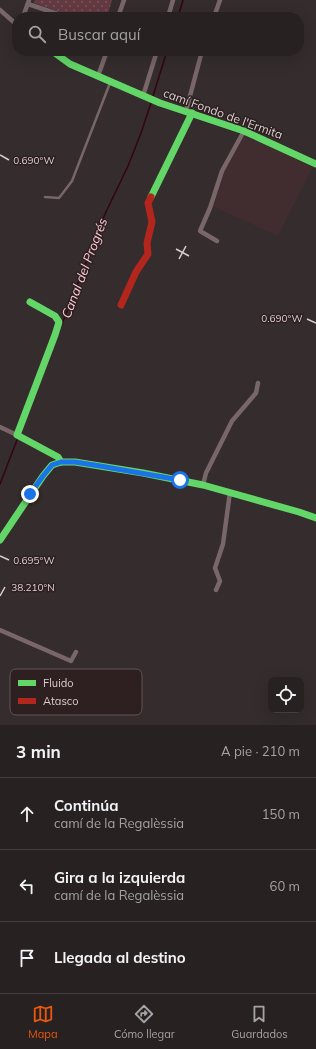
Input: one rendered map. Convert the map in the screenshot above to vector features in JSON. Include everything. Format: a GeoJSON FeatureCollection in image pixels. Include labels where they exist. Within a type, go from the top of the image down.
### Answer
{"type":"FeatureCollection","features":[{"type":"Feature","properties":{"kind":"street"},"geometry":{"type":"LineString","coordinates":[[119,12],[123,0]]}},
{"type":"Feature","properties":{"kind":"street"},"geometry":{"type":"LineString","coordinates":[[169,12],[173,0]]}},
{"type":"Feature","properties":{"kind":"street"},"geometry":{"type":"LineString","coordinates":[[216,12],[220,0]]}},
{"type":"Feature","properties":{"kind":"street"},"geometry":{"type":"LineString","coordinates":[[25,12],[28,2],[54,12]]}},
{"type":"Feature","properties":{"kind":"street"},"geometry":{"type":"LineString","coordinates":[[0,10],[12,21]]}},
{"type":"Feature","properties":{"kind":"street","name":"camí Fondo de l'Ermita"},"geometry":{"type":"LineString","coordinates":[[59,56],[70,64],[110,82],[160,102],[244,131],[316,164]]}},
{"type":"Feature","properties":{"kind":"street"},"geometry":{"type":"LineString","coordinates":[[98,76],[105,56]]}},
{"type":"Feature","properties":{"kind":"street"},"geometry":{"type":"LineString","coordinates":[[144,96],[156,56]]}},
{"type":"Feature","properties":{"kind":"street"},"geometry":{"type":"LineString","coordinates":[[121,305],[136,272],[148,254],[147,243],[152,222],[148,203],[189,112],[201,56]]}},
{"type":"Feature","properties":{"kind":"street"},"geometry":{"type":"LineString","coordinates":[[218,240],[200,231],[210,208],[222,171],[244,131]]}},
{"type":"Feature","properties":{"kind":"street"},"geometry":{"type":"LineString","coordinates":[[17,435],[59,322],[55,316],[30,302]]}},
{"type":"Feature","properties":{"kind":"street"},"geometry":{"type":"LineString","coordinates":[[203,485],[206,472],[232,421],[256,393],[258,383]]}},
{"type":"Feature","properties":{"kind":"street"},"geometry":{"type":"LineString","coordinates":[[0,427],[58,457],[61,462]]}},
{"type":"Feature","properties":{"kind":"street"},"geometry":{"type":"LineString","coordinates":[[0,540],[43,476],[52,465],[61,462],[75,462],[143,473],[203,485],[316,518]]}},
{"type":"Feature","properties":{"kind":"street"},"geometry":{"type":"LineString","coordinates":[[216,590],[220,581],[216,568],[223,544],[230,492]]}},
{"type":"Feature","properties":{"kind":"street"},"geometry":{"type":"LineString","coordinates":[[0,630],[71,661],[76,652]]}},
{"type":"Feature","properties":{"kind":"lane"},"geometry":{"type":"LineString","coordinates":[[45,197],[60,198],[72,181],[110,82]]}},
{"type":"Feature","properties":{"kind":"shaded area"},"geometry":{"type":"Polygon","coordinates":[[[35,0],[112,0],[108,12],[60,12],[34,3],[35,0]]]}},
{"type":"Feature","properties":{"kind":"shaded area"},"geometry":{"type":"Polygon","coordinates":[[[245,136],[313,167],[278,236],[214,207],[223,172],[245,136]]]}},
{"type":"Feature","properties":{"kind":"waterway","name":"Canal del Progrés"},"geometry":{"type":"LineString","coordinates":[[179,12],[183,0]]}},
{"type":"Feature","properties":{"kind":"waterway","name":"Canal del Progrés"},"geometry":{"type":"LineString","coordinates":[[153,96],[165,56]]}},
{"type":"Feature","properties":{"kind":"waterway","name":"Canal del Progrés"},"geometry":{"type":"LineString","coordinates":[[62,324],[105,214],[128,166],[151,103]]}},
{"type":"Feature","properties":{"kind":"waterway","name":"Canal del Progrés"},"geometry":{"type":"LineString","coordinates":[[0,484],[17,440]]}},
{"type":"Feature","properties":{"kind":"traffic: fast"},"geometry":{"type":"LineString","coordinates":[[59,56],[70,64],[160,103],[244,131],[316,164]]}},
{"type":"Feature","properties":{"kind":"traffic: fast"},"geometry":{"type":"LineString","coordinates":[[151,197],[192,113]]}},
{"type":"Feature","properties":{"kind":"traffic: fast"},"geometry":{"type":"LineString","coordinates":[[30,302],[55,316],[59,322],[17,435],[58,457],[61,462]]}},
{"type":"Feature","properties":{"kind":"traffic: fast"},"geometry":{"type":"LineString","coordinates":[[0,540],[43,476],[52,465],[61,462],[75,462],[143,473],[203,485],[316,518]]}},
{"type":"Feature","properties":{"kind":"traffic: jam"},"geometry":{"type":"LineString","coordinates":[[121,305],[136,272],[148,254],[147,243],[152,222],[148,203],[151,197]]}},
{"type":"Feature","properties":{"kind":"route"},"geometry":{"type":"LineString","coordinates":[[30,494],[52,465],[61,462],[75,462],[180,480]]}}]}
